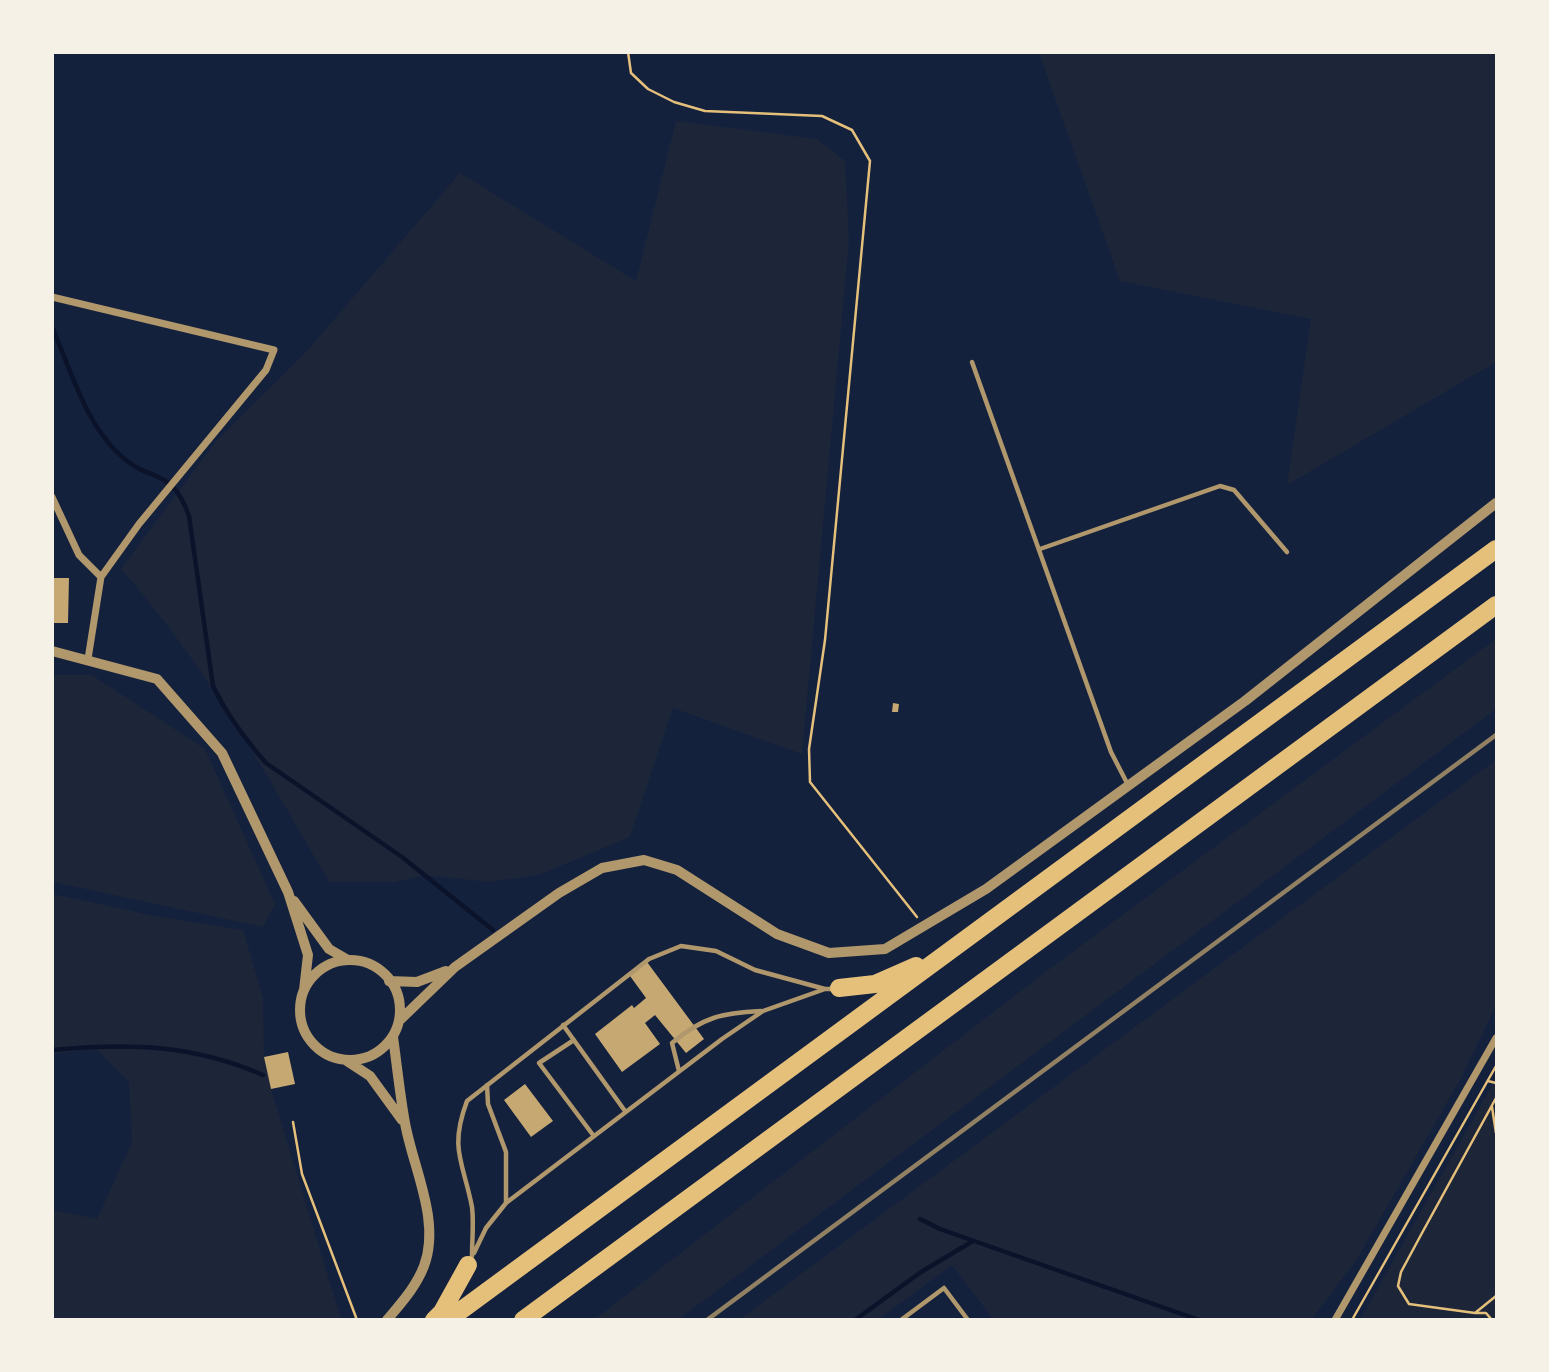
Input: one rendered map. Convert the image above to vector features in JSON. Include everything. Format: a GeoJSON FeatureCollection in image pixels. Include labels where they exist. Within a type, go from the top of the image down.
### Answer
{"type":"FeatureCollection","features":[{"type":"Feature","properties":{"kind":"highway"},"geometry":{"type":"LineString","coordinates":[[449,1320],[1496,549]]}},
{"type":"Feature","properties":{"kind":"highway"},"geometry":{"type":"LineString","coordinates":[[523,1320],[1496,605]]}},
{"type":"Feature","properties":{"kind":"highway"},"geometry":{"type":"LineString","coordinates":[[832,989],[875,984],[911,969],[971,935]]}},
{"type":"Feature","properties":{"kind":"highway"},"geometry":{"type":"LineString","coordinates":[[434,1320],[442,1312],[470,1260]]}},
{"type":"Feature","properties":{"kind":"street"},"geometry":{"type":"LineString","coordinates":[[52,297],[274,350],[266,370],[139,524],[101,577],[88,659]]}},
{"type":"Feature","properties":{"kind":"street"},"geometry":{"type":"LineString","coordinates":[[52,497],[79,555],[101,577]]}},
{"type":"Feature","properties":{"kind":"street"},"geometry":{"type":"LineString","coordinates":[[399,1021],[455,967],[559,893],[602,868],[644,860],[677,870],[777,934],[829,953],[885,949],[986,889],[1245,701],[1496,503]]}},
{"type":"Feature","properties":{"kind":"street"},"geometry":{"type":"LineString","coordinates":[[52,651],[157,680],[222,753],[288,892],[308,955],[301,1019],[310,1040],[322,1052],[347,1060],[370,1076],[385,1092],[405,1125]]}},
{"type":"Feature","properties":{"kind":"street"},"geometry":{"type":"LineString","coordinates":[[288,892],[329,949],[348,960]]}},
{"type":"Feature","properties":{"kind":"street"},"geometry":{"type":"LineString","coordinates":[[304,990],[314,975],[329,965],[348,960],[366,962],[383,972],[396,989],[400,1006],[399,1021],[393,1037],[378,1052],[365,1058],[347,1060]]}},
{"type":"Feature","properties":{"kind":"street"},"geometry":{"type":"LineString","coordinates":[[389,981],[417,982],[455,967]]}},
{"type":"Feature","properties":{"kind":"street"},"geometry":{"type":"LineString","coordinates":[[387,1320],[409,1294],[424,1267],[429,1244],[426,1204],[405,1125],[393,1037]]}},
{"type":"Feature","properties":{"kind":"street"},"geometry":{"type":"LineString","coordinates":[[1335,1320],[1496,1038]]}},
{"type":"Feature","properties":{"kind":"lane"},"geometry":{"type":"LineString","coordinates":[[972,362],[1111,752],[1128,786]]}},
{"type":"Feature","properties":{"kind":"lane"},"geometry":{"type":"LineString","coordinates":[[1040,549],[1220,486],[1234,490],[1287,552]]}},
{"type":"Feature","properties":{"kind":"lane"},"geometry":{"type":"LineString","coordinates":[[470,1260],[472,1210],[456,1148],[458,1126],[467,1101],[649,959],[681,946],[716,951],[755,970],[832,989]]}},
{"type":"Feature","properties":{"kind":"lane"},"geometry":{"type":"LineString","coordinates":[[679,1071],[672,1043],[682,1034],[722,1013],[766,1010],[832,989]]}},
{"type":"Feature","properties":{"kind":"lane"},"geometry":{"type":"LineString","coordinates":[[470,1260],[485,1227],[506,1203],[625,1111],[766,1010]]}},
{"type":"Feature","properties":{"kind":"lane"},"geometry":{"type":"LineString","coordinates":[[563,1025],[625,1111]]}},
{"type":"Feature","properties":{"kind":"lane"},"geometry":{"type":"LineString","coordinates":[[573,1040],[539,1063],[593,1135]]}},
{"type":"Feature","properties":{"kind":"lane"},"geometry":{"type":"LineString","coordinates":[[487,1085],[488,1104],[506,1152],[506,1203]]}},
{"type":"Feature","properties":{"kind":"lane"},"geometry":{"type":"LineString","coordinates":[[901,1320],[944,1288],[968,1320]]}},
{"type":"Feature","properties":{"kind":"path"},"geometry":{"type":"LineString","coordinates":[[628,52],[631,73],[648,89],[674,102],[705,111],[822,116],[852,130],[870,161],[825,640],[809,749],[810,782],[924,926]]}},
{"type":"Feature","properties":{"kind":"path"},"geometry":{"type":"LineString","coordinates":[[1352,1320],[1496,1066]]}},
{"type":"Feature","properties":{"kind":"path"},"geometry":{"type":"LineString","coordinates":[[1488,1081],[1496,1083]]}},
{"type":"Feature","properties":{"kind":"path"},"geometry":{"type":"LineString","coordinates":[[1492,1320],[1486,1313],[1409,1304],[1398,1286],[1401,1272],[1496,1098]]}},
{"type":"Feature","properties":{"kind":"path"},"geometry":{"type":"LineString","coordinates":[[1492,1107],[1496,1133]]}},
{"type":"Feature","properties":{"kind":"path"},"geometry":{"type":"LineString","coordinates":[[293,1122],[302,1174],[357,1320]]}},
{"type":"Feature","properties":{"kind":"path"},"geometry":{"type":"LineString","coordinates":[[1475,1313],[1496,1296]]}},
{"type":"Feature","properties":{"kind":"shaded area"},"geometry":{"type":"Polygon","coordinates":[[[1039,53],[1496,53],[1496,362],[1287,485],[1311,319],[1120,281],[1039,53]]]}},
{"type":"Feature","properties":{"kind":"shaded area"},"geometry":{"type":"Polygon","coordinates":[[[676,121],[817,139],[845,161],[849,240],[802,754],[673,708],[630,837],[539,875],[488,882],[426,875],[394,882],[329,882],[233,720],[180,643],[121,569],[217,440],[306,352],[460,173],[636,281],[676,121]]]}},
{"type":"Feature","properties":{"kind":"shaded area"},"geometry":{"type":"Polygon","coordinates":[[[1496,639],[1496,709],[679,1319],[595,1319],[1044,973],[1496,639]]]}},
{"type":"Feature","properties":{"kind":"shaded area"},"geometry":{"type":"Polygon","coordinates":[[[53,675],[92,675],[205,749],[275,904],[263,927],[53,882],[53,675]]]}},
{"type":"Feature","properties":{"kind":"shaded area"},"geometry":{"type":"Polygon","coordinates":[[[1496,760],[1496,1006],[1460,1080],[1357,1259],[1312,1319],[993,1319],[952,1265],[879,1319],[740,1319],[1496,760]]]}},
{"type":"Feature","properties":{"kind":"shaded area"},"geometry":{"type":"Polygon","coordinates":[[[53,894],[155,916],[243,930],[263,998],[264,1057],[271,1089],[341,1319],[53,1319],[52,1210],[97,1219],[132,1142],[129,1082],[96,1049],[53,1054],[53,894]]]}},
{"type":"Feature","properties":{"kind":"shaded area"},"geometry":{"type":"Polygon","coordinates":[[[1496,1078],[1496,1319],[1360,1320],[1496,1078]]]}},
{"type":"Feature","properties":{"kind":"building"},"geometry":{"type":"Polygon","coordinates":[[[52,578],[69,578],[68,623],[52,623],[52,578]]]}},
{"type":"Feature","properties":{"kind":"building"},"geometry":{"type":"Polygon","coordinates":[[[893,703],[899,704],[898,712],[892,712],[893,703]]]}},
{"type":"Feature","properties":{"kind":"building"},"geometry":{"type":"Polygon","coordinates":[[[647,962],[704,1039],[686,1053],[655,1015],[645,1023],[660,1044],[622,1072],[595,1034],[632,1005],[634,1008],[646,998],[630,976],[647,962]]]}},
{"type":"Feature","properties":{"kind":"building"},"geometry":{"type":"Polygon","coordinates":[[[288,1052],[295,1084],[271,1089],[264,1057],[288,1052]]]}},
{"type":"Feature","properties":{"kind":"building"},"geometry":{"type":"Polygon","coordinates":[[[525,1084],[553,1121],[531,1137],[504,1100],[525,1084]]]}},
{"type":"Feature","properties":{"kind":"waterway"},"geometry":{"type":"LineString","coordinates":[[52,327],[97,428],[120,455],[141,470],[167,482],[182,500],[189,516],[213,686],[244,736],[266,763],[402,857],[493,930]]}},
{"type":"Feature","properties":{"kind":"waterway"},"geometry":{"type":"LineString","coordinates":[[52,1050],[159,1048],[211,1057],[263,1075]]}},
{"type":"Feature","properties":{"kind":"waterway"},"geometry":{"type":"LineString","coordinates":[[920,1219],[940,1229],[1199,1320]]}},
{"type":"Feature","properties":{"kind":"waterway"},"geometry":{"type":"LineString","coordinates":[[855,1320],[921,1272],[973,1241]]}},
{"type":"Feature","properties":{"kind":"railway"},"geometry":{"type":"LineString","coordinates":[[707,1320],[1496,735]]}}]}
